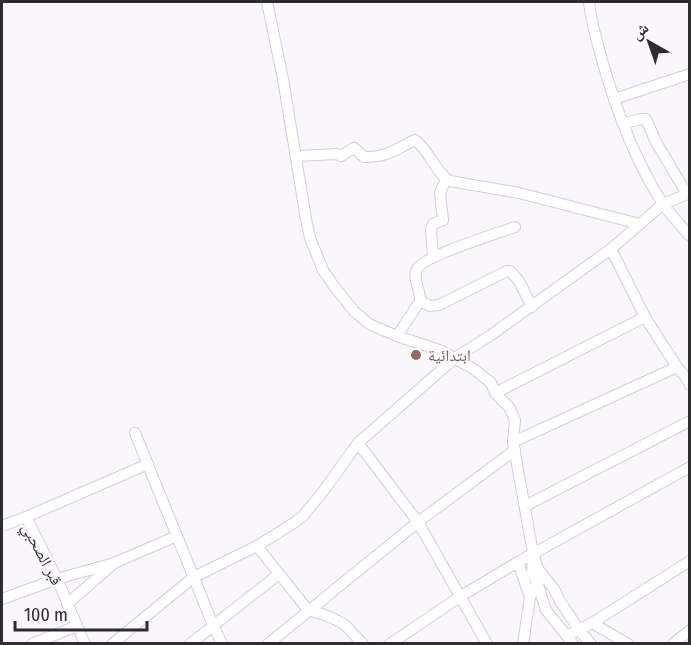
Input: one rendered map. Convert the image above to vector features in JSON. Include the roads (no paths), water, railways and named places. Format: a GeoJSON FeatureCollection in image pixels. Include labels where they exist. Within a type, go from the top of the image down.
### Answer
{"type":"FeatureCollection","features":[{"type":"Feature","properties":{"kind":"street"},"geometry":{"type":"LineString","coordinates":[[267,2],[283,79],[310,238],[323,270],[354,311],[369,324],[442,351],[492,383],[495,393],[509,407],[515,420],[514,446],[533,554],[532,573],[554,589],[579,630],[591,644]]}},
{"type":"Feature","properties":{"kind":"street"},"geometry":{"type":"LineString","coordinates":[[589,2],[595,35],[614,99],[642,166],[663,204],[690,236]]}},
{"type":"Feature","properties":{"kind":"street"},"geometry":{"type":"LineString","coordinates":[[614,99],[690,74]]}},
{"type":"Feature","properties":{"kind":"street"},"geometry":{"type":"LineString","coordinates":[[112,644],[194,578],[257,546],[303,516],[358,442],[455,358],[532,307],[611,249],[663,204],[688,194],[656,142],[646,120],[624,123]]}},
{"type":"Feature","properties":{"kind":"street"},"geometry":{"type":"LineString","coordinates":[[296,156],[337,154],[341,156],[354,148],[364,157],[378,157],[415,140],[446,179],[519,194],[640,224]]}},
{"type":"Feature","properties":{"kind":"street"},"geometry":{"type":"LineString","coordinates":[[433,257],[431,229],[435,222],[443,220],[440,193],[446,179]]}},
{"type":"Feature","properties":{"kind":"street"},"geometry":{"type":"LineString","coordinates":[[397,336],[420,301],[416,270],[421,263],[516,227]]}},
{"type":"Feature","properties":{"kind":"street"},"geometry":{"type":"LineString","coordinates":[[611,249],[645,316],[677,367],[688,378]]}},
{"type":"Feature","properties":{"kind":"street"},"geometry":{"type":"LineString","coordinates":[[420,301],[430,306],[439,305],[510,271],[519,281],[532,307]]}},
{"type":"Feature","properties":{"kind":"street"},"geometry":{"type":"LineString","coordinates":[[495,393],[645,316]]}},
{"type":"Feature","properties":{"kind":"street"},"geometry":{"type":"LineString","coordinates":[[268,644],[514,446],[677,367]]}},
{"type":"Feature","properties":{"kind":"street"},"geometry":{"type":"LineString","coordinates":[[525,506],[690,421]]}},
{"type":"Feature","properties":{"kind":"street"},"geometry":{"type":"LineString","coordinates":[[135,433],[222,644]]}},
{"type":"Feature","properties":{"kind":"street"},"geometry":{"type":"LineString","coordinates":[[358,442],[418,522],[487,644]]}},
{"type":"Feature","properties":{"kind":"street"},"geometry":{"type":"LineString","coordinates":[[26,517],[148,464]]}},
{"type":"Feature","properties":{"kind":"street"},"geometry":{"type":"LineString","coordinates":[[390,644],[461,596],[518,562],[690,467]]}},
{"type":"Feature","properties":{"kind":"street","name":"قبر الصحبي"},"geometry":{"type":"LineString","coordinates":[[2,526],[26,517],[57,579],[85,644]]}},
{"type":"Feature","properties":{"kind":"street"},"geometry":{"type":"LineString","coordinates":[[2,600],[57,579],[114,563],[177,536]]}},
{"type":"Feature","properties":{"kind":"street"},"geometry":{"type":"LineString","coordinates":[[257,546],[308,610],[344,624],[363,644]]}},
{"type":"Feature","properties":{"kind":"street"},"geometry":{"type":"LineString","coordinates":[[540,579],[546,610],[570,640],[579,630],[690,561]]}},
{"type":"Feature","properties":{"kind":"street"},"geometry":{"type":"LineString","coordinates":[[518,562],[530,597]]}},
{"type":"Feature","properties":{"kind":"street"},"geometry":{"type":"LineString","coordinates":[[67,604],[114,563]]}},
{"type":"Feature","properties":{"kind":"street"},"geometry":{"type":"LineString","coordinates":[[190,644],[279,574]]}},
{"type":"Feature","properties":{"kind":"street"},"geometry":{"type":"LineString","coordinates":[[523,643],[530,597],[540,579]]}},
{"type":"Feature","properties":{"kind":"street"},"geometry":{"type":"LineString","coordinates":[[592,623],[623,642]]}},
{"type":"Feature","properties":{"kind":"street"},"geometry":{"type":"LineString","coordinates":[[32,644],[76,626]]}},
{"type":"Feature","properties":{"kind":"street"},"geometry":{"type":"LineString","coordinates":[[673,644],[690,630]]}},
{"type":"Feature","properties":{"kind":"place","name":"ابتدائية"},"geometry":{"type":"Point","coordinates":[416,355]}}]}
